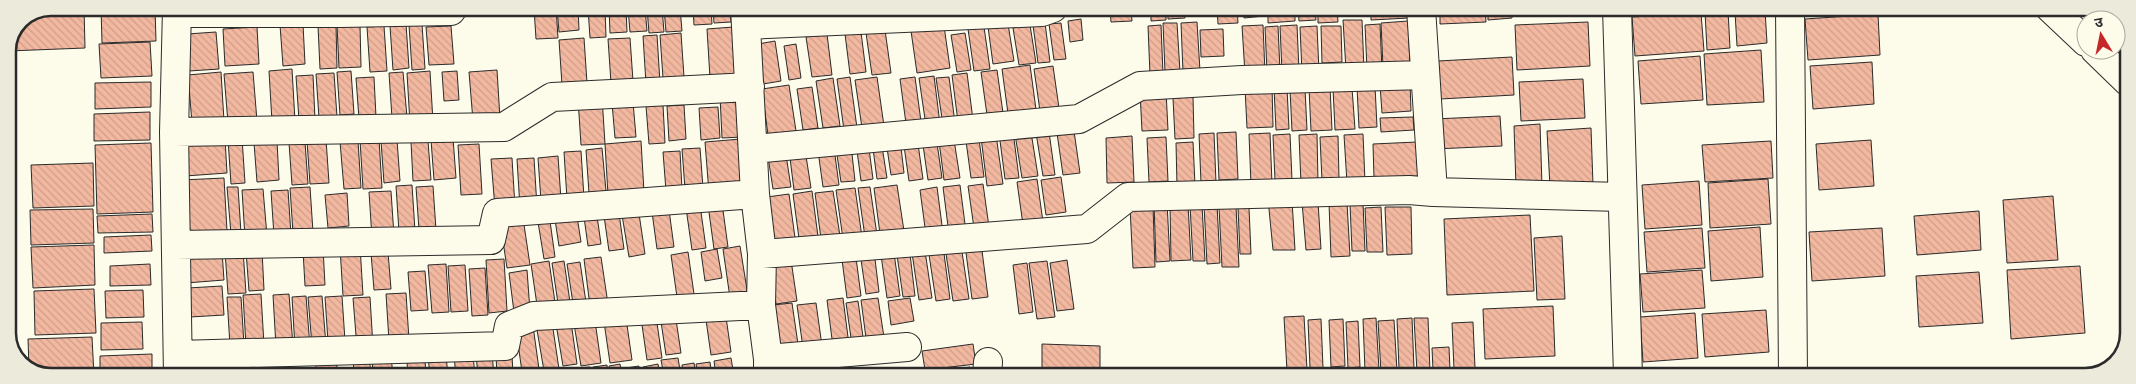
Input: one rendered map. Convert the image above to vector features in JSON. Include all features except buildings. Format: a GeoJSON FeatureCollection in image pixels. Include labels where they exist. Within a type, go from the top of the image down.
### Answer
{"type":"FeatureCollection","features":[{"type":"Feature","properties":{"kind":"street"},"geometry":{"type":"LineString","coordinates":[[177,16],[174,132],[178,365],[505,346],[509,326],[534,316],[761,305]]}},
{"type":"Feature","properties":{"kind":"street"},"geometry":{"type":"LineString","coordinates":[[746,16],[755,194],[762,254],[761,305],[768,367]]}},
{"type":"Feature","properties":{"kind":"street"},"geometry":{"type":"LineString","coordinates":[[1421,17],[1433,192]]}},
{"type":"Feature","properties":{"kind":"street"},"geometry":{"type":"LineString","coordinates":[[1617,17],[1628,368]]}},
{"type":"Feature","properties":{"kind":"street"},"geometry":{"type":"LineString","coordinates":[[1790,17],[1793,368]]}},
{"type":"Feature","properties":{"kind":"street"},"geometry":{"type":"LineString","coordinates":[[2060,17],[2076,33]]}},
{"type":"Feature","properties":{"kind":"street"},"geometry":{"type":"LineString","coordinates":[[2105,60],[2120,74]]}},
{"type":"Feature","properties":{"kind":"street"},"geometry":{"type":"LineString","coordinates":[[754,148],[1079,119],[1140,86],[1242,80],[1425,75]]}},
{"type":"Feature","properties":{"kind":"street"},"geometry":{"type":"LineString","coordinates":[[174,132],[504,127],[552,97],[750,86]]}},
{"type":"Feature","properties":{"kind":"street"},"geometry":{"type":"LineString","coordinates":[[762,254],[1087,229],[1128,197],[1409,190],[1622,197]]}},
{"type":"Feature","properties":{"kind":"street"},"geometry":{"type":"LineString","coordinates":[[176,245],[491,240],[496,213],[755,194]]}},
{"type":"Feature","properties":{"kind":"street"},"geometry":{"type":"LineString","coordinates":[[772,367],[907,347]]}}]}
